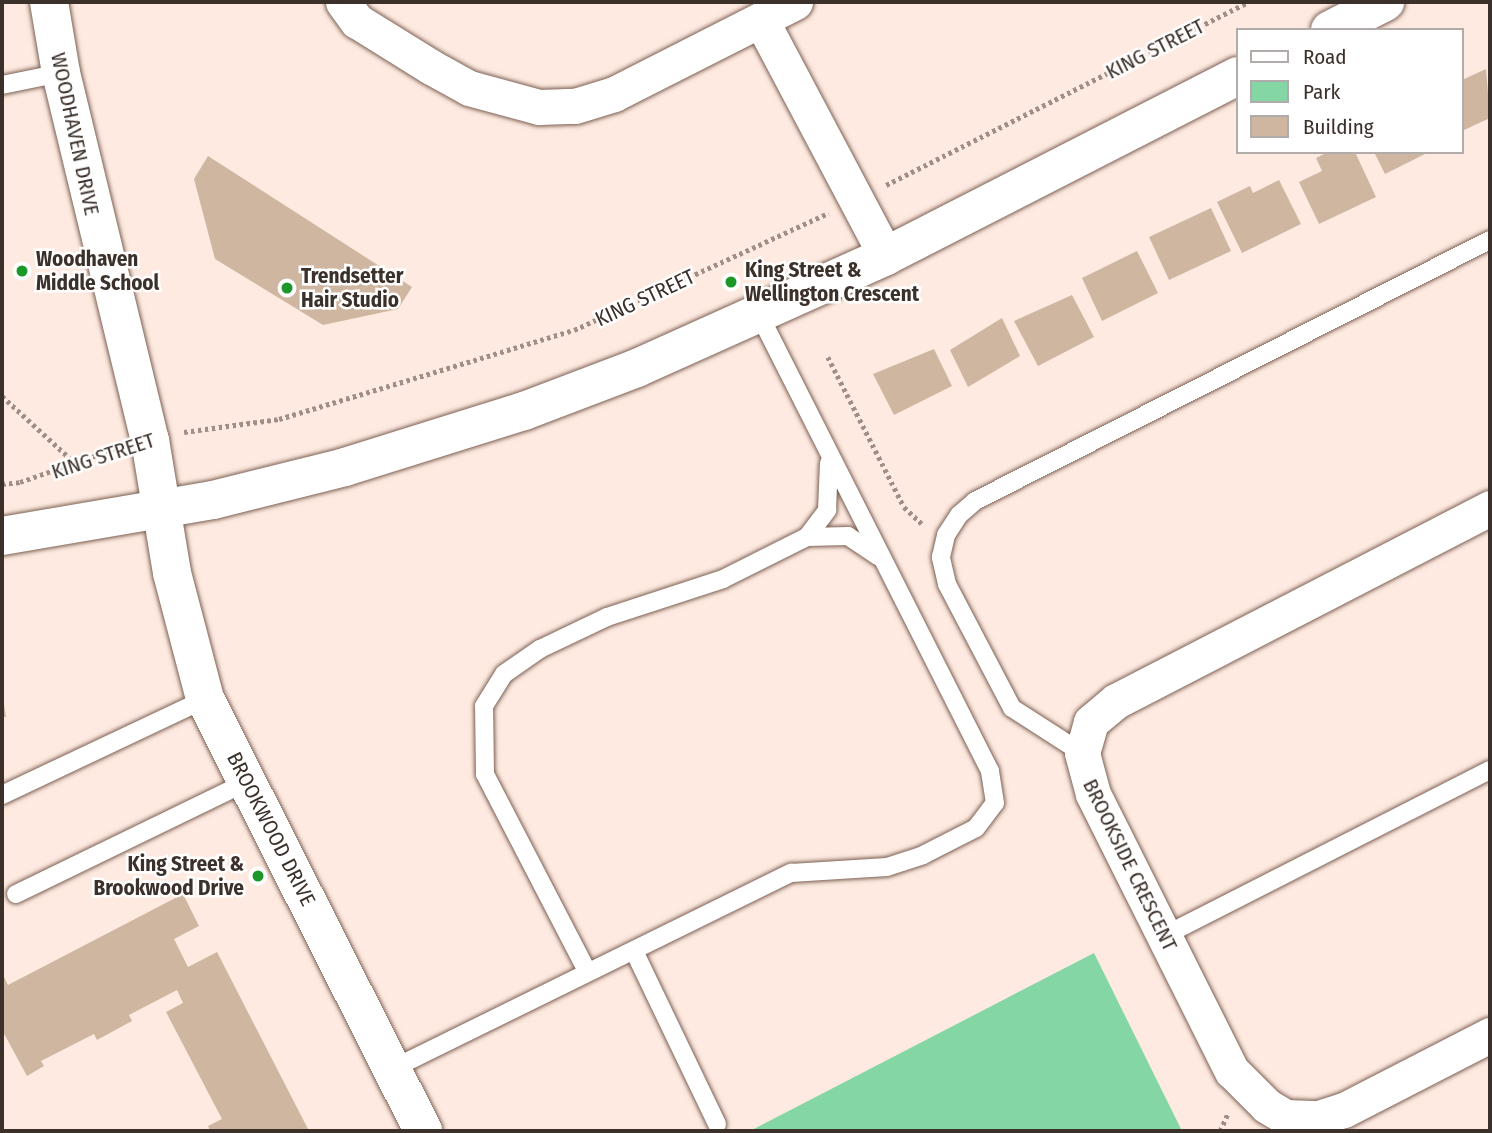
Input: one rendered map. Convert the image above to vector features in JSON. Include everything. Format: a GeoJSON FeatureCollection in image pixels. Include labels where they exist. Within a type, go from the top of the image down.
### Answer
{"type":"FeatureCollection","features":[{"type":"Feature","properties":{"kind":"street","name":"WOODHAVEN DRIVE"},"geometry":{"type":"LineString","coordinates":[[49,2],[61,73],[150,440],[161,512]]}},
{"type":"Feature","properties":{"kind":"street"},"geometry":{"type":"LineString","coordinates":[[343,2],[357,21],[469,88],[539,107],[576,106],[614,94],[795,2]]}},
{"type":"Feature","properties":{"kind":"street"},"geometry":{"type":"LineString","coordinates":[[1334,28],[1385,2]]}},
{"type":"Feature","properties":{"kind":"street"},"geometry":{"type":"LineString","coordinates":[[761,20],[886,256]]}},
{"type":"Feature","properties":{"kind":"street"},"geometry":{"type":"LineString","coordinates":[[2,536],[161,512],[345,467],[524,411],[759,314],[886,256],[1236,77]]}},
{"type":"Feature","properties":{"kind":"street","name":"BROOKSIDE CRESCENT"},"geometry":{"type":"LineString","coordinates":[[1490,508],[1116,701],[1091,722],[1082,753],[1093,794],[1232,1071],[1267,1106],[1285,1116],[1303,1120],[1344,1110],[1490,1035]]}},
{"type":"Feature","properties":{"kind":"street","name":"BROOKWOOD DRIVE"},"geometry":{"type":"LineString","coordinates":[[161,512],[185,632],[205,699],[423,1131]]}},
{"type":"Feature","properties":{"kind":"lane"},"geometry":{"type":"LineString","coordinates":[[2,85],[61,73]]}},
{"type":"Feature","properties":{"kind":"lane"},"geometry":{"type":"LineString","coordinates":[[1082,753],[1012,708],[947,584],[941,557],[946,534],[975,502],[1490,240]]}},
{"type":"Feature","properties":{"kind":"lane"},"geometry":{"type":"LineString","coordinates":[[392,1069],[587,971],[635,953],[791,873],[887,867],[923,855],[976,828],[995,803],[990,771],[829,459],[759,314]]}},
{"type":"Feature","properties":{"kind":"lane"},"geometry":{"type":"LineString","coordinates":[[807,537],[827,510],[829,459]]}},
{"type":"Feature","properties":{"kind":"lane"},"geometry":{"type":"LineString","coordinates":[[587,971],[485,774],[484,706],[504,674],[540,649],[607,617],[723,579],[807,537],[848,537],[881,559]]}},
{"type":"Feature","properties":{"kind":"lane"},"geometry":{"type":"LineString","coordinates":[[2,795],[205,699]]}},
{"type":"Feature","properties":{"kind":"lane"},"geometry":{"type":"LineString","coordinates":[[1164,936],[1490,770]]}},
{"type":"Feature","properties":{"kind":"lane"},"geometry":{"type":"LineString","coordinates":[[16,894],[247,782]]}},
{"type":"Feature","properties":{"kind":"lane"},"geometry":{"type":"LineString","coordinates":[[635,953],[717,1124]]}},
{"type":"Feature","properties":{"kind":"path","name":"KING STREET"},"geometry":{"type":"LineString","coordinates":[[2,484],[150,440],[202,428],[279,419],[574,330],[856,200],[1249,2]]}},
{"type":"Feature","properties":{"kind":"path"},"geometry":{"type":"LineString","coordinates":[[828,357],[904,507],[922,525],[946,534]]}},
{"type":"Feature","properties":{"kind":"path"},"geometry":{"type":"LineString","coordinates":[[2,396],[75,463]]}},
{"type":"Feature","properties":{"kind":"green space"},"geometry":{"type":"Polygon","coordinates":[[[1094,953],[1182,1131],[750,1131],[1094,953]]]}},
{"type":"Feature","properties":{"kind":"building"},"geometry":{"type":"Polygon","coordinates":[[[1486,69],[1490,118],[1464,130],[1464,79],[1486,69]]]}},
{"type":"Feature","properties":{"kind":"building"},"geometry":{"type":"Polygon","coordinates":[[[1324,154],[1356,154],[1376,197],[1319,224],[1299,182],[1322,171],[1316,158],[1324,154]]]}},
{"type":"Feature","properties":{"kind":"building"},"geometry":{"type":"Polygon","coordinates":[[[1375,154],[1425,154],[1385,174],[1375,154]]]}},
{"type":"Feature","properties":{"kind":"building"},"geometry":{"type":"Polygon","coordinates":[[[208,156],[412,287],[398,309],[323,325],[215,259],[194,179],[208,156]]]}},
{"type":"Feature","properties":{"kind":"building"},"geometry":{"type":"Polygon","coordinates":[[[1279,180],[1301,224],[1242,253],[1217,202],[1250,186],[1253,193],[1279,180]]]}},
{"type":"Feature","properties":{"kind":"building"},"geometry":{"type":"Polygon","coordinates":[[[1211,208],[1231,251],[1169,280],[1149,237],[1211,208]]]}},
{"type":"Feature","properties":{"kind":"building"},"geometry":{"type":"Polygon","coordinates":[[[1137,251],[1158,293],[1102,321],[1082,278],[1137,251]]]}},
{"type":"Feature","properties":{"kind":"building"},"geometry":{"type":"Polygon","coordinates":[[[1072,295],[1094,337],[1038,366],[1014,321],[1072,295]]]}},
{"type":"Feature","properties":{"kind":"building"},"geometry":{"type":"Polygon","coordinates":[[[1002,318],[1020,356],[968,387],[950,350],[1002,318]]]}},
{"type":"Feature","properties":{"kind":"building"},"geometry":{"type":"Polygon","coordinates":[[[934,349],[952,386],[894,415],[873,374],[934,349]]]}},
{"type":"Feature","properties":{"kind":"building"},"geometry":{"type":"Polygon","coordinates":[[[2,691],[6,717],[2,717],[2,691]]]}},
{"type":"Feature","properties":{"kind":"building"},"geometry":{"type":"Polygon","coordinates":[[[183,894],[199,926],[174,939],[188,967],[217,952],[309,1131],[210,1131],[208,1126],[222,1119],[166,1012],[183,1003],[177,990],[129,1015],[132,1021],[97,1040],[94,1034],[41,1061],[44,1066],[27,1076],[2,1030],[2,973],[8,985],[183,894]]]}},
{"type":"Feature","properties":{"kind":"place","name":"Woodhaven Middle School"},"geometry":{"type":"Point","coordinates":[22,271]}},
{"type":"Feature","properties":{"kind":"place","name":"King Street & Wellington Crescent"},"geometry":{"type":"Point","coordinates":[731,282]}},
{"type":"Feature","properties":{"kind":"place","name":"Trendsetter Hair Studio"},"geometry":{"type":"Point","coordinates":[287,288]}},
{"type":"Feature","properties":{"kind":"place","name":"King Street & Brookwood Drive"},"geometry":{"type":"Point","coordinates":[258,876]}}]}
